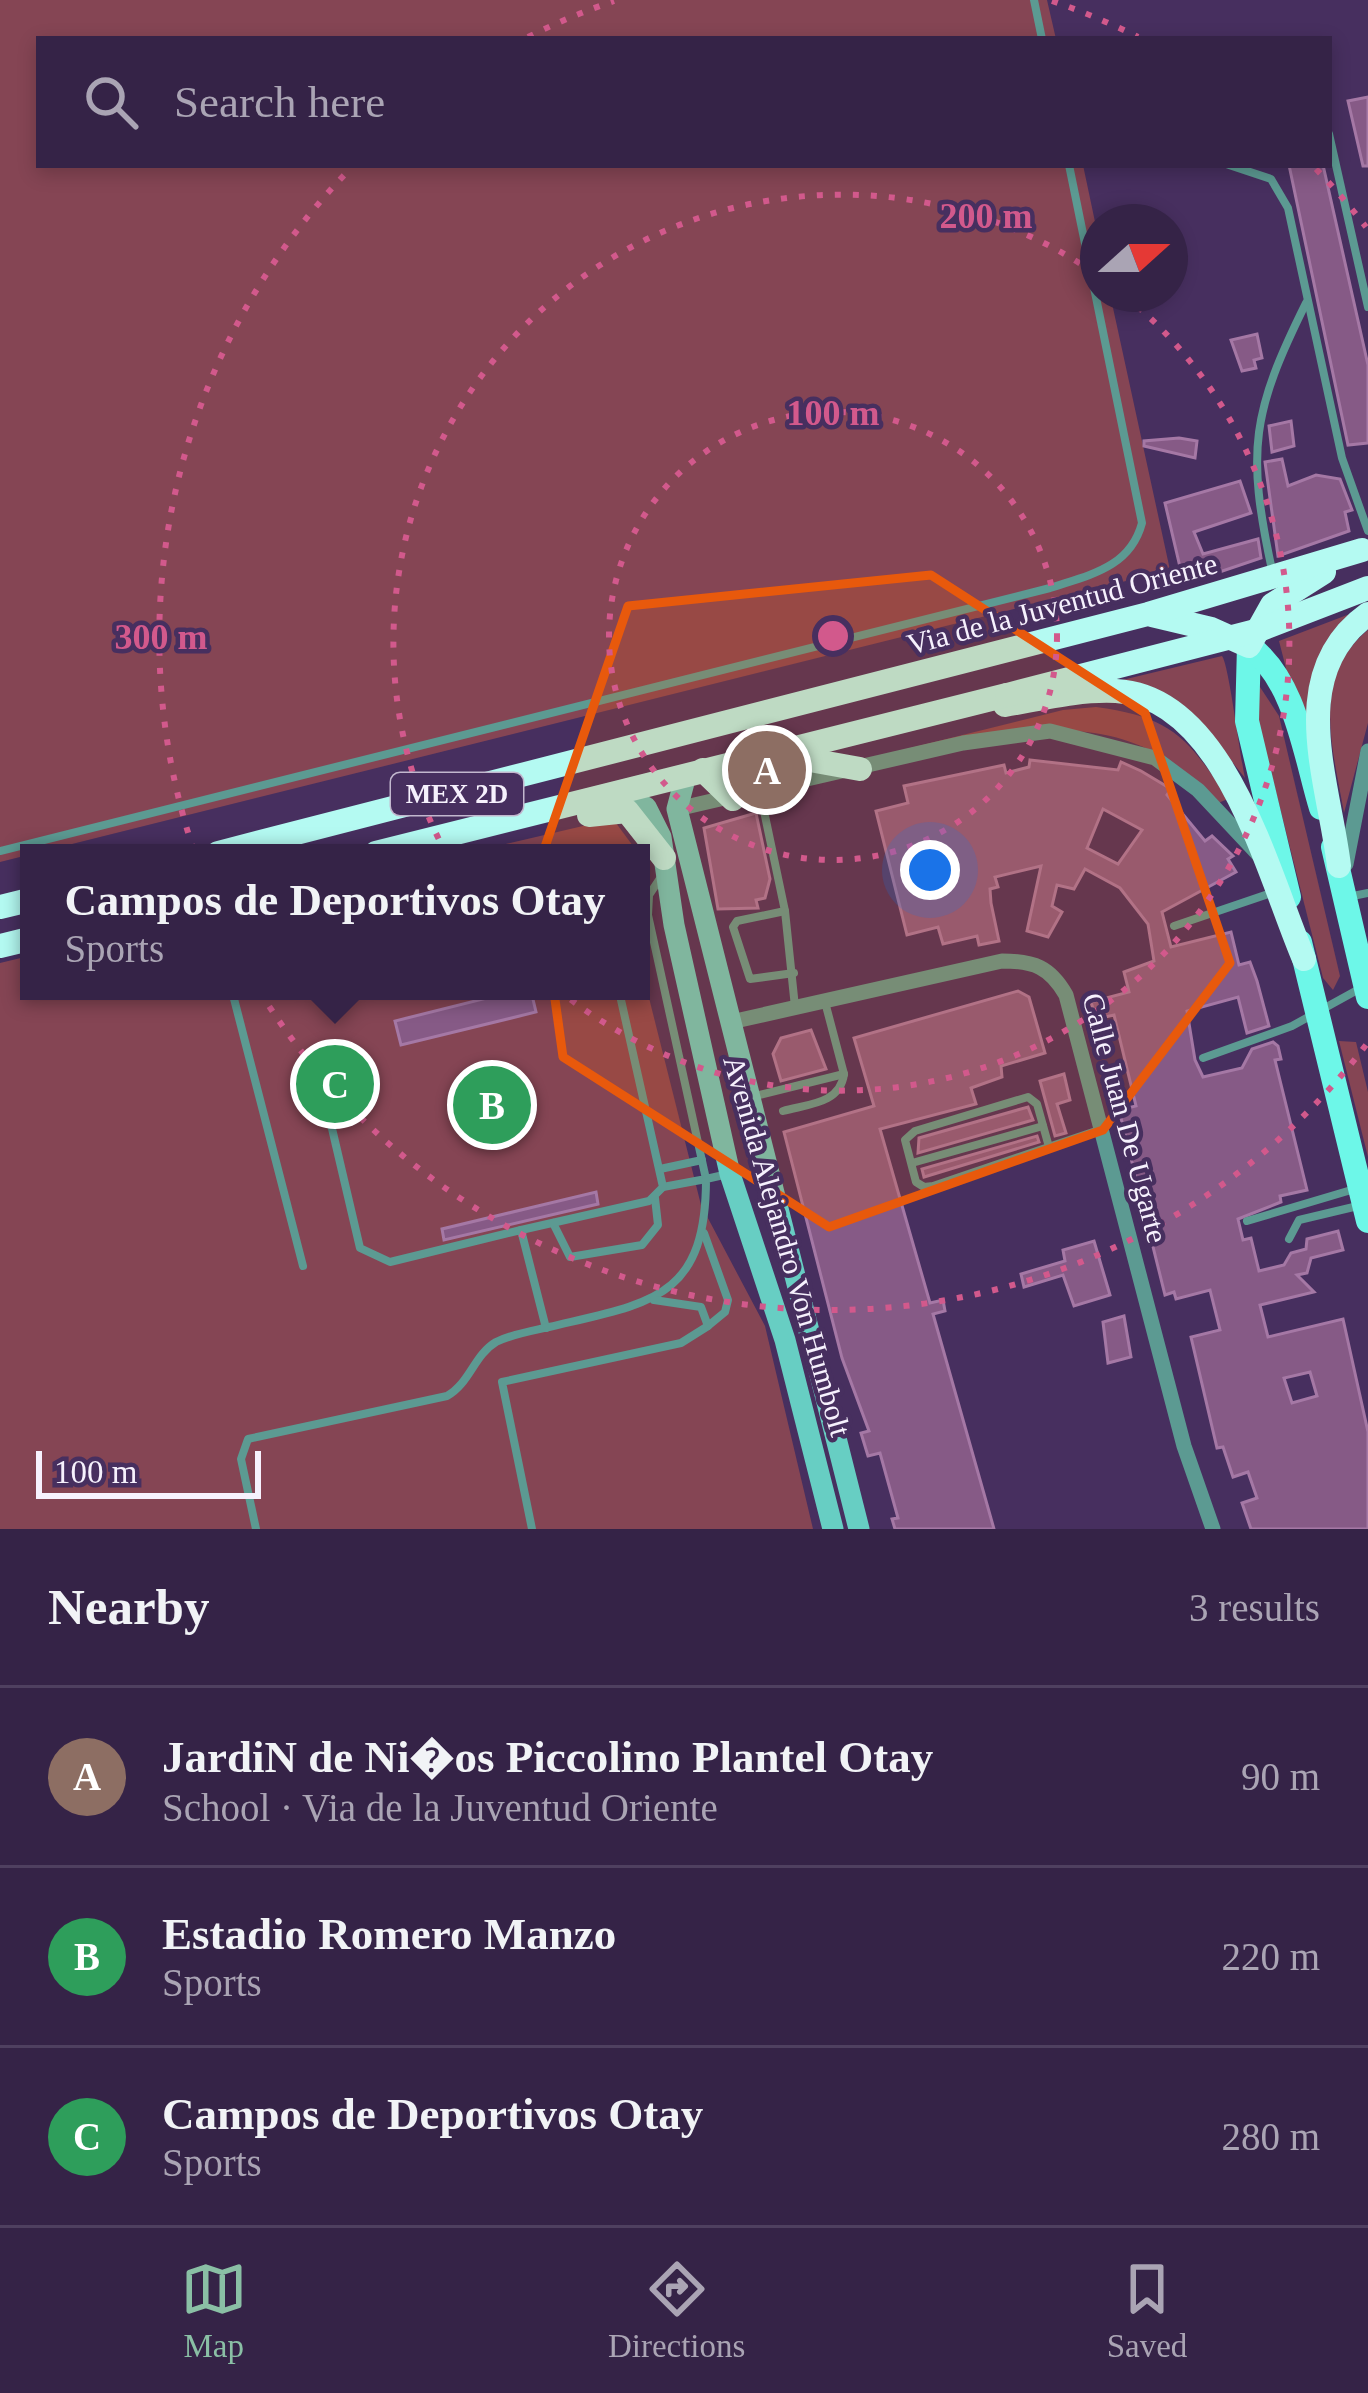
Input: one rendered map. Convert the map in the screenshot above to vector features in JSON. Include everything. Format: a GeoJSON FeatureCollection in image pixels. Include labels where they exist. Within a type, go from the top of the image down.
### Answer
{"type":"FeatureCollection","features":[{"type":"Feature","properties":{"kind":"highway","name":"Via de la Juventud Oriente"},"geometry":{"type":"LineString","coordinates":[[253,844],[1148,614],[1274,577],[1366,543]]}},
{"type":"Feature","properties":{"kind":"highway"},"geometry":{"type":"LineString","coordinates":[[1148,614],[1210,629],[1249,646],[1282,597],[1366,543]]}},
{"type":"Feature","properties":{"kind":"highway","name":"MEX 2D"},"geometry":{"type":"LineString","coordinates":[[412,844],[1259,630],[1368,588]]}},
{"type":"Feature","properties":{"kind":"highway"},"geometry":{"type":"LineString","coordinates":[[1353,897],[1318,704],[1329,653],[1368,614]]}},
{"type":"Feature","properties":{"kind":"highway"},"geometry":{"type":"LineString","coordinates":[[914,719],[1098,692],[1152,700],[1198,731],[1220,760],[1260,856],[1281,890],[1304,959]]}},
{"type":"Feature","properties":{"kind":"highway"},"geometry":{"type":"LineString","coordinates":[[768,753],[860,769]]}},
{"type":"Feature","properties":{"kind":"highway"},"geometry":{"type":"LineString","coordinates":[[694,772],[733,799]]}},
{"type":"Feature","properties":{"kind":"highway"},"geometry":{"type":"LineString","coordinates":[[472,844],[614,810],[639,821],[664,864]]}},
{"type":"Feature","properties":{"kind":"main road"},"geometry":{"type":"LineString","coordinates":[[1249,646],[1247,721],[1281,890]]}},
{"type":"Feature","properties":{"kind":"main road"},"geometry":{"type":"LineString","coordinates":[[1249,646],[1271,668],[1285,694],[1353,897],[1367,989]]}},
{"type":"Feature","properties":{"kind":"main road","name":"Avenida Alejandro Von Humbolt"},"geometry":{"type":"LineString","coordinates":[[694,772],[677,809],[859,1529]]}},
{"type":"Feature","properties":{"kind":"main road","name":"Avenida Alejandro Von Humbolt"},"geometry":{"type":"LineString","coordinates":[[611,794],[646,807],[656,820],[730,1174],[785,1340],[833,1529]]}},
{"type":"Feature","properties":{"kind":"main road"},"geometry":{"type":"LineString","coordinates":[[1304,959],[1364,1204]]}},
{"type":"Feature","properties":{"kind":"street"},"geometry":{"type":"LineString","coordinates":[[677,809],[997,736],[1050,731],[1134,749],[1174,769],[1260,856]]}},
{"type":"Feature","properties":{"kind":"street"},"geometry":{"type":"LineString","coordinates":[[1353,897],[1368,751]]}},
{"type":"Feature","properties":{"kind":"street","name":"Calle Juan De Ugarte"},"geometry":{"type":"LineString","coordinates":[[731,1022],[1002,961],[1046,968],[1066,995],[1184,1446],[1213,1529]]}},
{"type":"Feature","properties":{"kind":"lane"},"geometry":{"type":"LineString","coordinates":[[1034,0],[1041,36]]}},
{"type":"Feature","properties":{"kind":"lane"},"geometry":{"type":"LineString","coordinates":[[1332,147],[1368,308]]}},
{"type":"Feature","properties":{"kind":"lane"},"geometry":{"type":"LineString","coordinates":[[24,844],[1050,588],[1111,568],[1137,541],[1142,523],[1070,168]]}},
{"type":"Feature","properties":{"kind":"lane"},"geometry":{"type":"LineString","coordinates":[[1238,168],[1271,179],[1281,189],[1366,543]]}},
{"type":"Feature","properties":{"kind":"lane"},"geometry":{"type":"LineString","coordinates":[[1274,577],[1255,482],[1256,431],[1270,378],[1306,302]]}},
{"type":"Feature","properties":{"kind":"lane"},"geometry":{"type":"LineString","coordinates":[[760,792],[784,911],[795,1007]]}},
{"type":"Feature","properties":{"kind":"lane"},"geometry":{"type":"LineString","coordinates":[[650,893],[664,864]]}},
{"type":"Feature","properties":{"kind":"lane"},"geometry":{"type":"LineString","coordinates":[[1174,926],[1281,890]]}},
{"type":"Feature","properties":{"kind":"lane"},"geometry":{"type":"LineString","coordinates":[[784,911],[737,921],[733,927],[750,980],[794,973]]}},
{"type":"Feature","properties":{"kind":"lane"},"geometry":{"type":"LineString","coordinates":[[256,1529],[241,1459],[248,1439],[447,1396],[466,1381],[492,1344],[653,1300],[677,1284],[703,1232],[706,1179],[650,924]]}},
{"type":"Feature","properties":{"kind":"lane"},"geometry":{"type":"LineString","coordinates":[[1203,1058],[1268,1036],[1367,989]]}},
{"type":"Feature","properties":{"kind":"lane"},"geometry":{"type":"LineString","coordinates":[[234,1000],[303,1266]]}},
{"type":"Feature","properties":{"kind":"lane"},"geometry":{"type":"LineString","coordinates":[[621,1000],[663,1187]]}},
{"type":"Feature","properties":{"kind":"lane"},"geometry":{"type":"LineString","coordinates":[[783,1111],[831,1099],[841,1090],[844,1074],[825,1000]]}},
{"type":"Feature","properties":{"kind":"lane"},"geometry":{"type":"LineString","coordinates":[[319,1073],[360,1248],[366,1255],[390,1262],[655,1197],[663,1187],[730,1174]]}},
{"type":"Feature","properties":{"kind":"lane"},"geometry":{"type":"LineString","coordinates":[[749,1098],[844,1074]]}},
{"type":"Feature","properties":{"kind":"lane"},"geometry":{"type":"LineString","coordinates":[[1049,1147],[1037,1104],[1028,1097],[908,1134],[911,1163],[923,1187],[1049,1147],[1101,1130]]}},
{"type":"Feature","properties":{"kind":"lane"},"geometry":{"type":"LineString","coordinates":[[911,1163],[1043,1126]]}},
{"type":"Feature","properties":{"kind":"lane"},"geometry":{"type":"LineString","coordinates":[[660,1169],[702,1160]]}},
{"type":"Feature","properties":{"kind":"lane"},"geometry":{"type":"LineString","coordinates":[[554,1223],[570,1257],[642,1245],[658,1225],[655,1197]]}},
{"type":"Feature","properties":{"kind":"lane"},"geometry":{"type":"LineString","coordinates":[[1247,1221],[1364,1204]]}},
{"type":"Feature","properties":{"kind":"lane"},"geometry":{"type":"LineString","coordinates":[[1289,1239],[1299,1220],[1364,1204]]}},
{"type":"Feature","properties":{"kind":"lane"},"geometry":{"type":"LineString","coordinates":[[521,1230],[546,1328]]}},
{"type":"Feature","properties":{"kind":"lane"},"geometry":{"type":"LineString","coordinates":[[532,1529],[502,1382],[681,1343],[719,1320],[728,1300],[703,1232]]}},
{"type":"Feature","properties":{"kind":"lane"},"geometry":{"type":"LineString","coordinates":[[653,1300],[701,1307],[708,1326]]}},
{"type":"Feature","properties":{"kind":"highlighted area"},"geometry":{"type":"Polygon","coordinates":[[[931,575],[1145,713],[1230,963],[1103,1130],[829,1227],[563,1057],[537,870],[628,606],[931,575]]]}},
{"type":"Feature","properties":{"kind":"shaded area"},"geometry":{"type":"Polygon","coordinates":[[[0,0],[1047,0],[1055,36],[36,36],[36,168],[1084,168],[1091,204],[1080,204],[1080,312],[1114,312],[1170,570],[72,844],[20,844],[20,857],[0,862],[0,0]]]}},
{"type":"Feature","properties":{"kind":"shaded area"},"geometry":{"type":"Polygon","coordinates":[[[1368,607],[1324,654],[1312,681],[1307,715],[1290,684],[1279,641],[1368,607]]]}},
{"type":"Feature","properties":{"kind":"shaded area"},"geometry":{"type":"Polygon","coordinates":[[[1368,630],[1368,723],[1344,813],[1331,739],[1332,692],[1338,669],[1368,630]]]}},
{"type":"Feature","properties":{"kind":"shaded area"},"geometry":{"type":"Polygon","coordinates":[[[1222,656],[1245,778],[1201,723],[1093,687],[1222,656]]]}},
{"type":"Feature","properties":{"kind":"shaded area"},"geometry":{"type":"Polygon","coordinates":[[[1256,681],[1279,716],[1340,976],[1333,990],[1323,978],[1258,721],[1256,681]]]}},
{"type":"Feature","properties":{"kind":"shaded area"},"geometry":{"type":"Polygon","coordinates":[[[1096,707],[1143,717],[1175,733],[1228,799],[1218,803],[1182,769],[1144,747],[1105,735],[1023,732],[890,753],[1063,710],[1096,707]]]}},
{"type":"Feature","properties":{"kind":"shaded area"},"geometry":{"type":"Polygon","coordinates":[[[613,819],[632,844],[506,844],[613,819]]]}},
{"type":"Feature","properties":{"kind":"shaded area"},"geometry":{"type":"Polygon","coordinates":[[[20,958],[20,1000],[650,1000],[701,1205],[765,1326],[813,1529],[0,1529],[0,963],[20,958]]]}},
{"type":"Feature","properties":{"kind":"shaded area"},"geometry":{"type":"Polygon","coordinates":[[[1339,1041],[1356,1042],[1368,1092],[1368,1157],[1339,1041]]]}},
{"type":"Feature","properties":{"kind":"building"},"geometry":{"type":"Polygon","coordinates":[[[1368,97],[1368,166],[1363,166],[1348,101],[1368,97]]]}},
{"type":"Feature","properties":{"kind":"building"},"geometry":{"type":"Polygon","coordinates":[[[1290,168],[1324,168],[1368,365],[1368,443],[1348,445],[1290,168]]]}},
{"type":"Feature","properties":{"kind":"building"},"geometry":{"type":"Polygon","coordinates":[[[1257,334],[1262,358],[1254,360],[1256,368],[1242,371],[1231,340],[1257,334]]]}},
{"type":"Feature","properties":{"kind":"building"},"geometry":{"type":"Polygon","coordinates":[[[1291,421],[1294,446],[1272,452],[1269,426],[1291,421]]]}},
{"type":"Feature","properties":{"kind":"building"},"geometry":{"type":"Polygon","coordinates":[[[1144,441],[1197,441],[1195,458],[1144,446],[1144,441]]]}},
{"type":"Feature","properties":{"kind":"building"},"geometry":{"type":"Polygon","coordinates":[[[1282,459],[1288,486],[1316,475],[1340,479],[1352,510],[1345,512],[1349,531],[1278,556],[1265,462],[1282,459]]]}},
{"type":"Feature","properties":{"kind":"building"},"geometry":{"type":"Polygon","coordinates":[[[1240,481],[1251,513],[1194,532],[1203,554],[1258,539],[1261,558],[1184,584],[1165,503],[1240,481]]]}},
{"type":"Feature","properties":{"kind":"building"},"geometry":{"type":"Polygon","coordinates":[[[1030,760],[1118,770],[1121,762],[1171,789],[1167,795],[1205,841],[1212,836],[1233,856],[1228,859],[1236,872],[1162,912],[1171,947],[1231,932],[1239,965],[1250,962],[1257,981],[1269,1026],[1247,1033],[1238,997],[1187,1011],[1195,1060],[1203,1077],[1242,1068],[1252,1049],[1273,1042],[1278,1046],[1281,1059],[1275,1060],[1307,1190],[1280,1196],[1281,1202],[1238,1219],[1243,1240],[1251,1238],[1259,1271],[1284,1265],[1291,1253],[1306,1249],[1307,1239],[1338,1231],[1343,1250],[1311,1258],[1307,1273],[1297,1275],[1314,1292],[1260,1305],[1268,1337],[1343,1319],[1368,1432],[1368,1529],[1251,1529],[1242,1503],[1257,1498],[1248,1472],[1233,1477],[1223,1447],[1217,1448],[1191,1337],[1220,1330],[1210,1290],[1176,1299],[1174,1292],[1165,1295],[1119,1110],[1136,1106],[1114,1015],[1096,1019],[1091,1002],[1129,992],[1124,972],[1154,961],[1148,924],[1120,888],[1085,869],[1074,889],[1057,885],[1052,906],[1062,912],[1048,937],[1027,931],[1041,866],[995,877],[998,887],[990,889],[999,941],[979,945],[977,936],[943,944],[938,927],[907,935],[876,811],[908,803],[904,786],[1004,765],[1006,773],[1029,767],[1030,760]],[[1103,809],[1087,848],[1118,864],[1142,830],[1103,809]],[[1310,1372],[1284,1378],[1292,1403],[1317,1396],[1310,1372]]]}},
{"type":"Feature","properties":{"kind":"building"},"geometry":{"type":"Polygon","coordinates":[[[756,813],[770,879],[765,898],[756,900],[758,908],[718,909],[704,828],[756,813]]]}},
{"type":"Feature","properties":{"kind":"building"},"geometry":{"type":"Polygon","coordinates":[[[1018,991],[1029,997],[1045,1053],[1001,1066],[1002,1077],[971,1088],[976,1104],[880,1129],[930,1303],[943,1300],[945,1311],[933,1314],[994,1529],[895,1529],[892,1519],[898,1518],[880,1453],[868,1456],[861,1433],[869,1431],[842,1358],[784,1132],[874,1106],[854,1038],[1018,991]]]}},
{"type":"Feature","properties":{"kind":"building"},"geometry":{"type":"Polygon","coordinates":[[[479,1000],[533,1000],[536,1012],[401,1045],[395,1021],[479,1000]]]}},
{"type":"Feature","properties":{"kind":"building"},"geometry":{"type":"Polygon","coordinates":[[[811,1030],[826,1069],[781,1081],[773,1054],[781,1038],[811,1030]]]}},
{"type":"Feature","properties":{"kind":"building"},"geometry":{"type":"Polygon","coordinates":[[[1064,1074],[1070,1100],[1057,1104],[1066,1133],[1055,1136],[1040,1081],[1064,1074]]]}},
{"type":"Feature","properties":{"kind":"building"},"geometry":{"type":"Polygon","coordinates":[[[1028,1107],[1033,1120],[918,1153],[919,1138],[1028,1107]]]}},
{"type":"Feature","properties":{"kind":"building"},"geometry":{"type":"Polygon","coordinates":[[[1037,1136],[1039,1142],[924,1177],[922,1169],[1037,1136]]]}},
{"type":"Feature","properties":{"kind":"building"},"geometry":{"type":"Polygon","coordinates":[[[596,1192],[598,1204],[444,1240],[442,1229],[596,1192]]]}},
{"type":"Feature","properties":{"kind":"building"},"geometry":{"type":"Polygon","coordinates":[[[1094,1241],[1110,1295],[1074,1306],[1063,1275],[1024,1287],[1021,1274],[1065,1261],[1063,1250],[1094,1241]]]}},
{"type":"Feature","properties":{"kind":"building"},"geometry":{"type":"Polygon","coordinates":[[[1124,1316],[1131,1357],[1108,1363],[1103,1322],[1124,1316]]]}},
{"type":"Feature","properties":{"kind":"place","name":"JardiN de Ni�os Piccolino Plantel Otay"},"geometry":{"type":"Point","coordinates":[767,770]}},
{"type":"Feature","properties":{"kind":"place","name":"Campos de Deportivos Otay"},"geometry":{"type":"Point","coordinates":[335,1084]}},
{"type":"Feature","properties":{"kind":"place","name":"Estadio Romero Manzo"},"geometry":{"type":"Point","coordinates":[492,1105]}}]}
